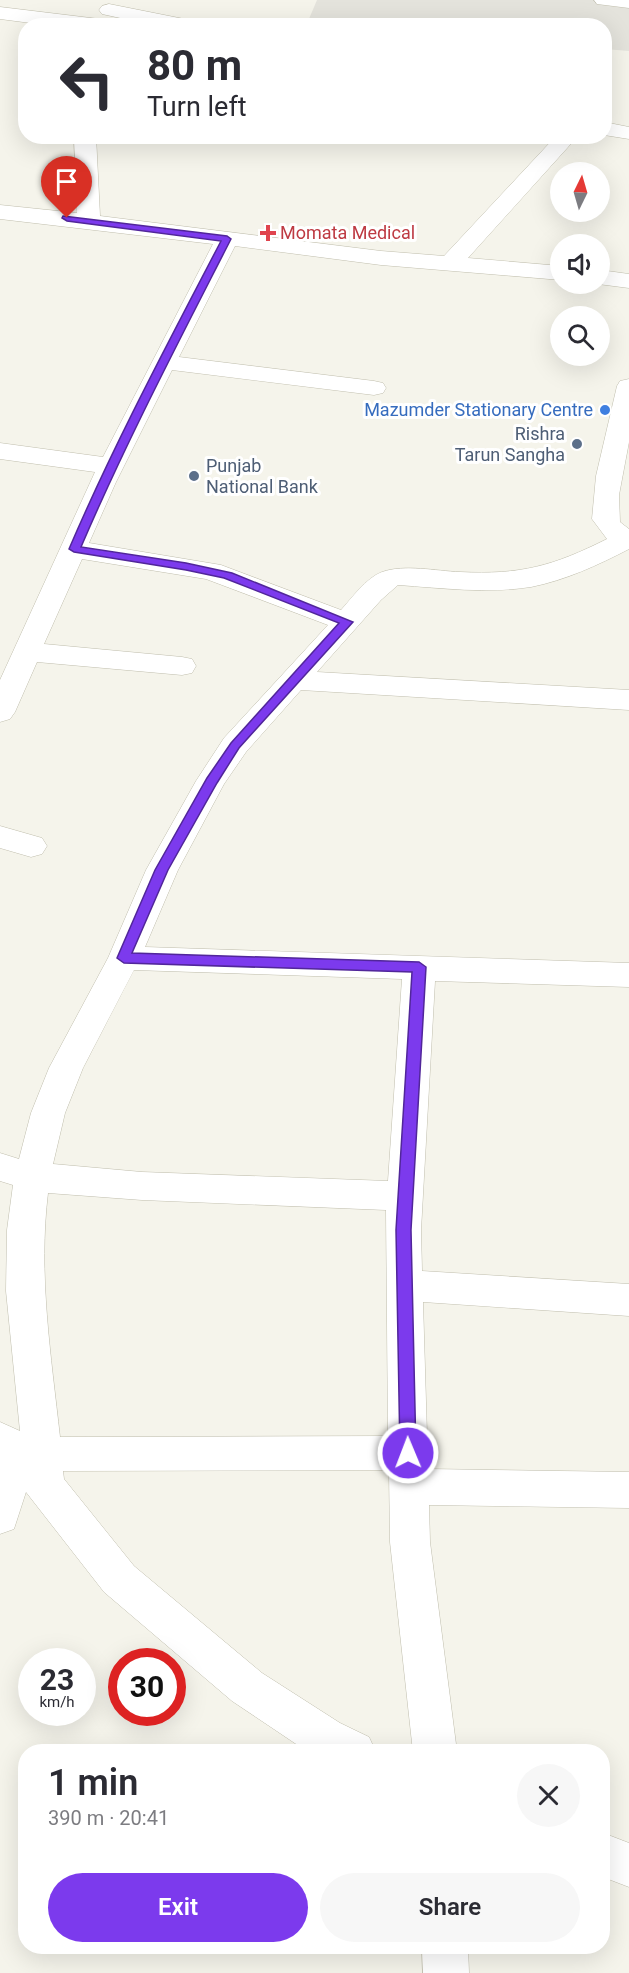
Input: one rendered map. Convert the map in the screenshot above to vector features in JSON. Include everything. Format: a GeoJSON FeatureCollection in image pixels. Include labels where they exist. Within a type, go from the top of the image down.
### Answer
{"type":"FeatureCollection","features":[{"type":"Feature","properties":{"kind":"street"},"geometry":{"type":"LineString","coordinates":[[604,0],[629,2]]}},
{"type":"Feature","properties":{"kind":"street"},"geometry":{"type":"LineString","coordinates":[[0,13],[106,15],[129,18]]}},
{"type":"Feature","properties":{"kind":"street"},"geometry":{"type":"LineString","coordinates":[[612,130],[629,134]]}},
{"type":"Feature","properties":{"kind":"street"},"geometry":{"type":"LineString","coordinates":[[85,144],[88,221]]}},
{"type":"Feature","properties":{"kind":"street"},"geometry":{"type":"LineString","coordinates":[[450,264],[561,144]]}},
{"type":"Feature","properties":{"kind":"street"},"geometry":{"type":"LineString","coordinates":[[0,212],[381,258],[550,272]]}},
{"type":"Feature","properties":{"kind":"street"},"geometry":{"type":"LineString","coordinates":[[0,712],[111,465],[227,239]]}},
{"type":"Feature","properties":{"kind":"street"},"geometry":{"type":"LineString","coordinates":[[610,278],[629,281]]}},
{"type":"Feature","properties":{"kind":"street"},"geometry":{"type":"LineString","coordinates":[[163,362],[374,388]]}},
{"type":"Feature","properties":{"kind":"street"},"geometry":{"type":"LineString","coordinates":[[0,1516],[26,1457],[25,1230],[16,1172],[48,1113],[62,1077],[124,958],[162,870],[211,781],[235,746],[371,594],[388,579],[398,577],[519,580],[576,565],[628,540],[609,527],[604,518],[629,386]]}},
{"type":"Feature","properties":{"kind":"street"},"geometry":{"type":"LineString","coordinates":[[0,451],[111,465]]}},
{"type":"Feature","properties":{"kind":"street"},"geometry":{"type":"LineString","coordinates":[[74,549],[219,573],[347,622]]}},
{"type":"Feature","properties":{"kind":"street"},"geometry":{"type":"LineString","coordinates":[[28,652],[182,666]]}},
{"type":"Feature","properties":{"kind":"street"},"geometry":{"type":"LineString","coordinates":[[296,680],[629,700]]}},
{"type":"Feature","properties":{"kind":"street"},"geometry":{"type":"LineString","coordinates":[[0,837],[32,846]]}},
{"type":"Feature","properties":{"kind":"street"},"geometry":{"type":"LineString","coordinates":[[124,958],[629,975]]}},
{"type":"Feature","properties":{"kind":"street"},"geometry":{"type":"LineString","coordinates":[[419,967],[405,1196],[404,1285],[410,1542],[434,1744]]}},
{"type":"Feature","properties":{"kind":"street"},"geometry":{"type":"LineString","coordinates":[[16,1172],[142,1186],[405,1196]]}},
{"type":"Feature","properties":{"kind":"street"},"geometry":{"type":"LineString","coordinates":[[404,1285],[629,1300]]}},
{"type":"Feature","properties":{"kind":"street"},"geometry":{"type":"LineString","coordinates":[[26,1457],[409,1470],[629,1490]]}},
{"type":"Feature","properties":{"kind":"street"},"geometry":{"type":"LineString","coordinates":[[26,1457],[119,1579],[247,1687],[337,1744]]}},
{"type":"Feature","properties":{"kind":"street"},"geometry":{"type":"LineString","coordinates":[[610,1858],[629,1865]]}},
{"type":"Feature","properties":{"kind":"street"},"geometry":{"type":"LineString","coordinates":[[445,1954],[446,1973]]}},
{"type":"Feature","properties":{"kind":"shaded area"},"geometry":{"type":"Polygon","coordinates":[[[317,0],[629,0],[629,51],[612,50],[612,18],[309,18],[317,0]]]}},
{"type":"Feature","properties":{"kind":"place","name":"Momata Medical"},"geometry":{"type":"Point","coordinates":[268,233]}},
{"type":"Feature","properties":{"kind":"place","name":"Mazumder Stationary Centre"},"geometry":{"type":"Point","coordinates":[605,410]}},
{"type":"Feature","properties":{"kind":"place","name":"Rishra Tarun Sangha"},"geometry":{"type":"Point","coordinates":[577,444]}},
{"type":"Feature","properties":{"kind":"place","name":"Punjab National Bank"},"geometry":{"type":"Point","coordinates":[194,476]}},
{"type":"Feature","properties":{"kind":"route"},"geometry":{"type":"LineString","coordinates":[[67,218],[227,239],[103,482],[74,549],[211,571],[347,622],[235,746],[211,781],[162,870],[124,958],[419,967],[403,1230],[408,1453]]}}]}
